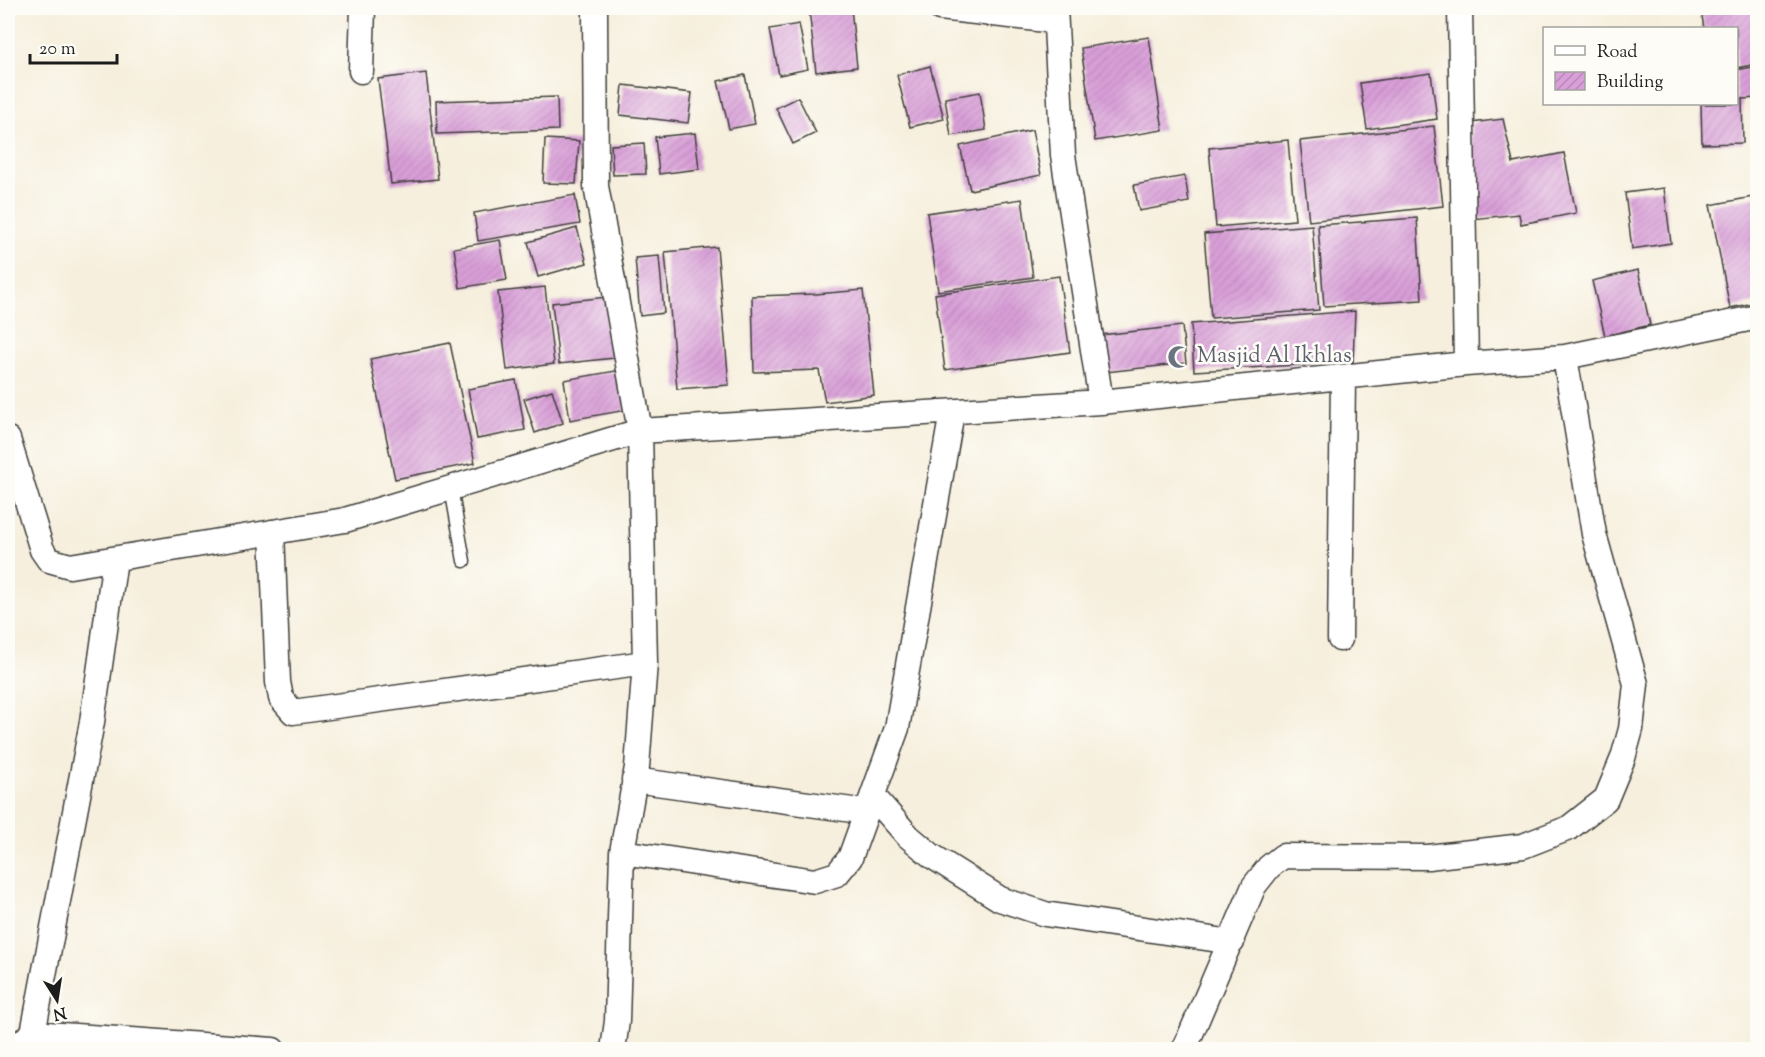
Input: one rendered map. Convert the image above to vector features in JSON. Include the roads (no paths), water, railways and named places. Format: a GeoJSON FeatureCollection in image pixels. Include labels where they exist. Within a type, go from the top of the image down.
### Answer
{"type":"FeatureCollection","features":[{"type":"Feature","properties":{"kind":"street"},"geometry":{"type":"LineString","coordinates":[[361,71],[363,8]]}},
{"type":"Feature","properties":{"kind":"street"},"geometry":{"type":"LineString","coordinates":[[595,8],[596,186],[640,431],[645,663],[634,780],[622,852],[617,1021],[613,1050]]}},
{"type":"Feature","properties":{"kind":"street"},"geometry":{"type":"LineString","coordinates":[[940,8],[1055,14],[1063,155],[1101,402]]}},
{"type":"Feature","properties":{"kind":"street"},"geometry":{"type":"LineString","coordinates":[[1460,8],[1466,364]]}},
{"type":"Feature","properties":{"kind":"street"},"geometry":{"type":"LineString","coordinates":[[8,439],[42,550],[49,560],[70,566],[345,520],[640,431],[1101,402],[1466,364],[1565,357],[1758,317]]}},
{"type":"Feature","properties":{"kind":"street"},"geometry":{"type":"LineString","coordinates":[[1184,1050],[1254,886],[1269,867],[1283,856],[1428,856],[1523,846],[1569,828],[1606,799],[1623,758],[1631,729],[1636,684],[1594,534],[1565,357]]}},
{"type":"Feature","properties":{"kind":"street"},"geometry":{"type":"LineString","coordinates":[[1340,639],[1343,377]]}},
{"type":"Feature","properties":{"kind":"street"},"geometry":{"type":"LineString","coordinates":[[622,852],[815,881],[837,874],[850,858],[897,728],[952,412]]}},
{"type":"Feature","properties":{"kind":"street"},"geometry":{"type":"LineString","coordinates":[[272,532],[278,682],[281,698],[293,712],[645,663]]}},
{"type":"Feature","properties":{"kind":"street"},"geometry":{"type":"LineString","coordinates":[[12,1050],[33,1033],[92,722],[115,559]]}},
{"type":"Feature","properties":{"kind":"street"},"geometry":{"type":"LineString","coordinates":[[634,780],[870,804],[932,856],[1000,899],[1045,914],[1232,942]]}},
{"type":"Feature","properties":{"kind":"street"},"geometry":{"type":"LineString","coordinates":[[33,1033],[273,1050]]}},
{"type":"Feature","properties":{"kind":"lane"},"geometry":{"type":"LineString","coordinates":[[450,488],[464,561]]}},
{"type":"Feature","properties":{"kind":"place","name":"Masjid Al Ikhlas"},"geometry":{"type":"Point","coordinates":[1179,357]}}]}
